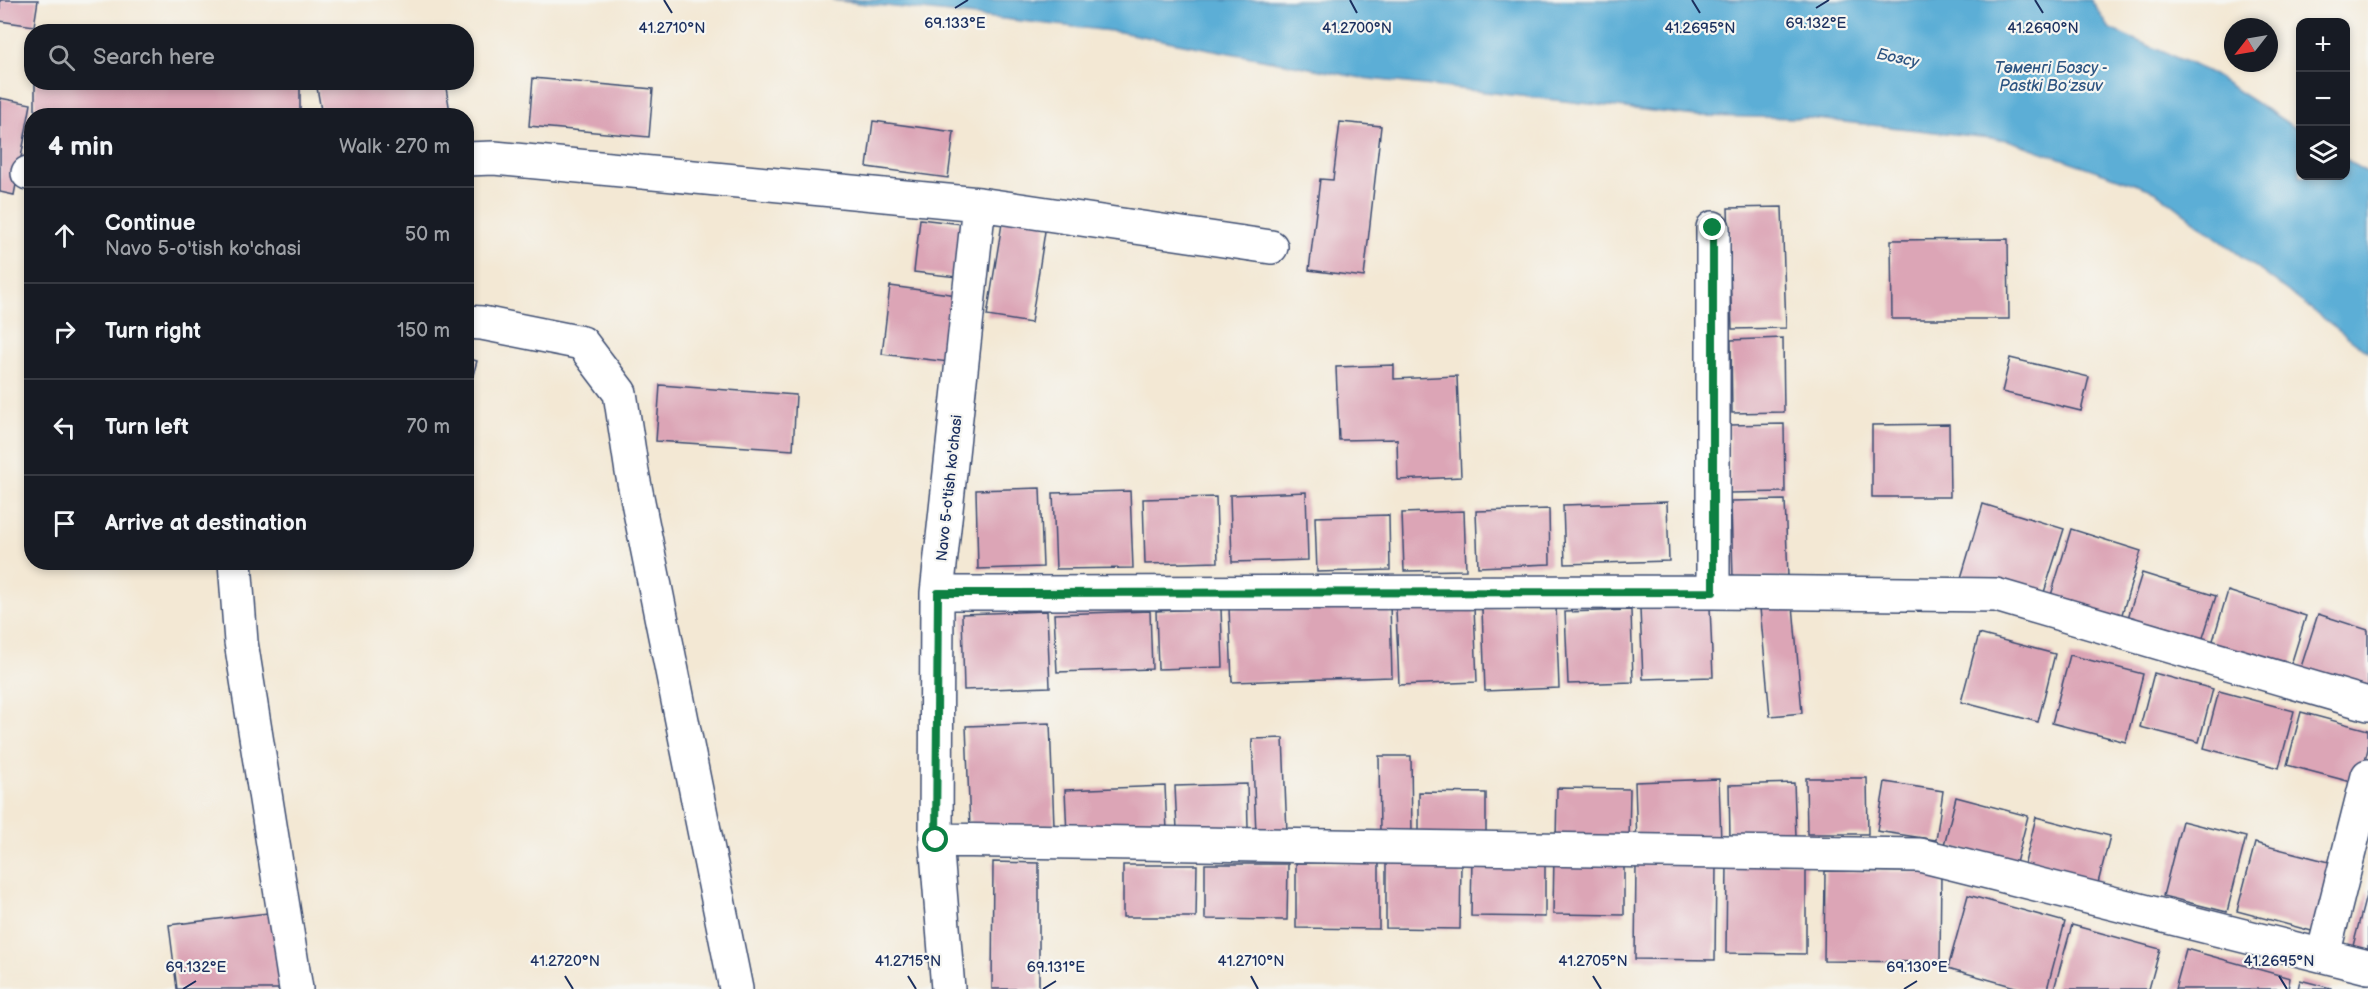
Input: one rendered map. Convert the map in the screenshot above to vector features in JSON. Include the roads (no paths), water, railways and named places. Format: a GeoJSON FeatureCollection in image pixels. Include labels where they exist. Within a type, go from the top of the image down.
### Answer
{"type":"FeatureCollection","features":[{"type":"Feature","properties":{"kind":"street"},"geometry":{"type":"LineString","coordinates":[[474,159],[494,158],[979,204],[1271,247]]}},
{"type":"Feature","properties":{"kind":"street","name":"Navo 5-o'tish ko'chasi"},"geometry":{"type":"LineString","coordinates":[[948,989],[936,840],[938,593],[979,204]]}},
{"type":"Feature","properties":{"kind":"street"},"geometry":{"type":"LineString","coordinates":[[1713,228],[1713,592]]}},
{"type":"Feature","properties":{"kind":"street"},"geometry":{"type":"LineString","coordinates":[[474,322],[582,343],[621,393],[632,472],[736,989]]}},
{"type":"Feature","properties":{"kind":"street"},"geometry":{"type":"LineString","coordinates":[[236,570],[241,642],[296,989]]}},
{"type":"Feature","properties":{"kind":"street"},"geometry":{"type":"LineString","coordinates":[[938,593],[1713,592],[1996,595],[2368,704]]}},
{"type":"Feature","properties":{"kind":"street"},"geometry":{"type":"LineString","coordinates":[[2323,955],[2368,776]]}},
{"type":"Feature","properties":{"kind":"street"},"geometry":{"type":"LineString","coordinates":[[936,840],[1920,855],[2368,967]]}},
{"type":"Feature","properties":{"kind":"water","name":"Төменгі Бозсу - Pastki Boʻzsuv"},"geometry":{"type":"Polygon","coordinates":[[[832,0],[2091,0],[2110,29],[2207,71],[2296,128],[2296,180],[2350,180],[2350,162],[2368,173],[2368,352],[2155,191],[2008,140],[1808,118],[1696,116],[1362,78],[1120,32],[832,0]]]}},
{"type":"Feature","properties":{"kind":"water label","name":"Бозсу"},"geometry":{"type":"Point","coordinates":[1898,57]}}]}
